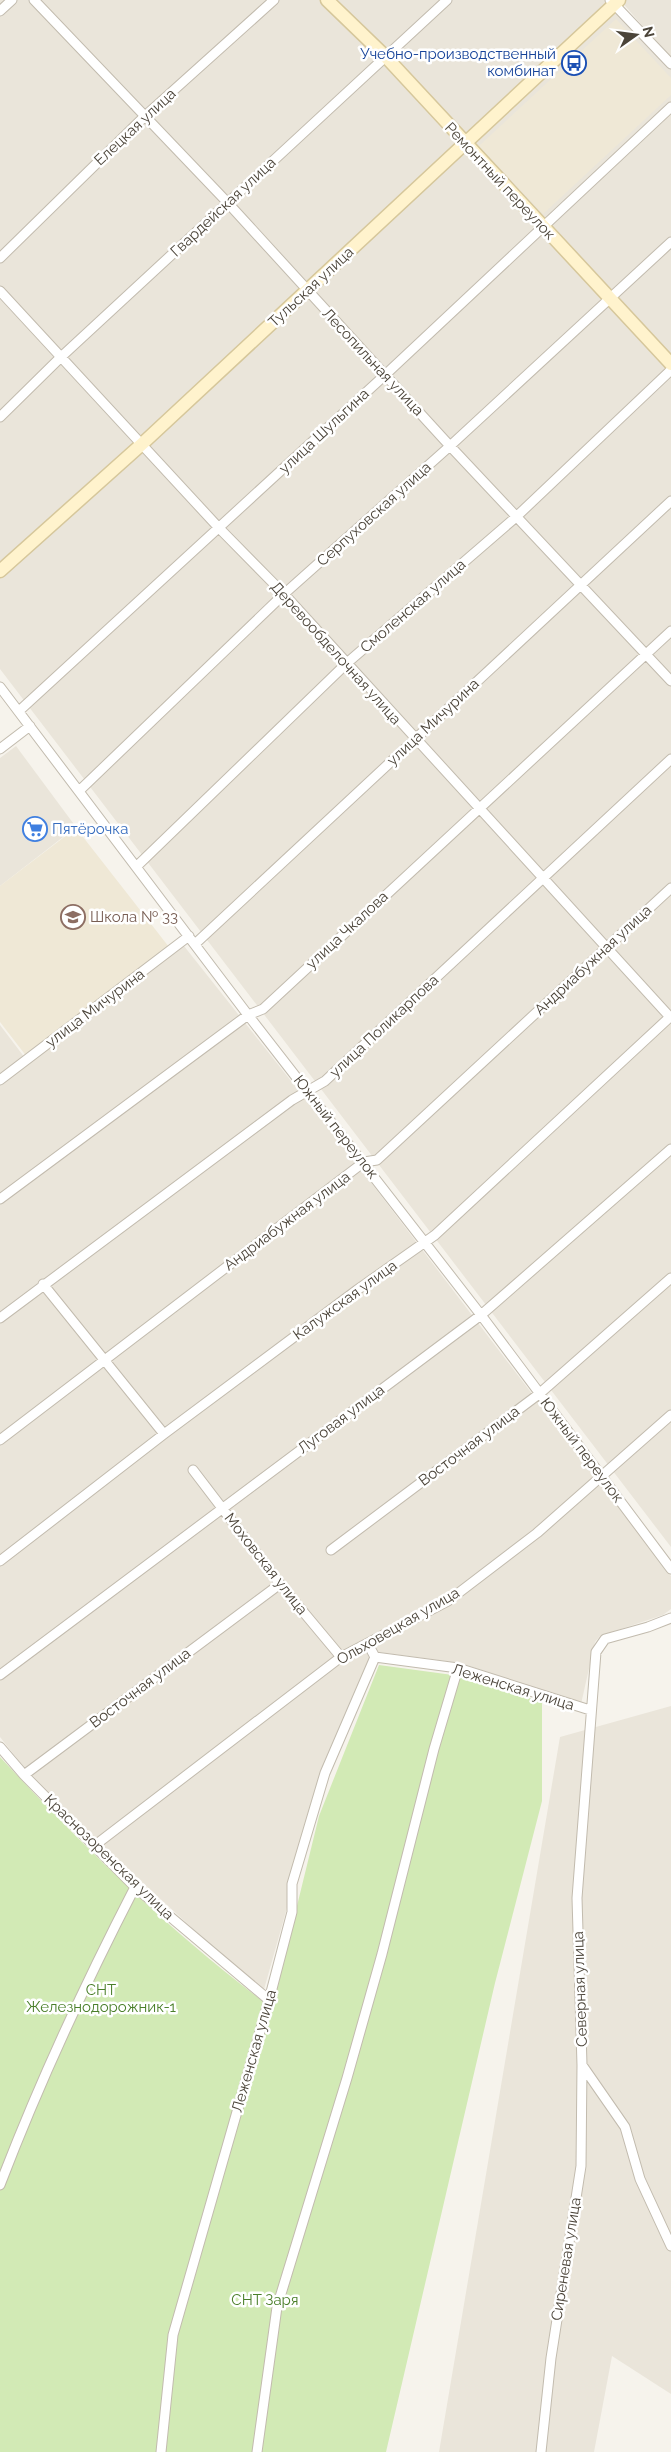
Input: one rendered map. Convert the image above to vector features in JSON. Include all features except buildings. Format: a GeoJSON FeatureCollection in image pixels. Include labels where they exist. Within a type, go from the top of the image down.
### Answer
{"type":"FeatureCollection","features":[{"type":"Feature","properties":{"kind":"main road","name":"Ремонтный переулок"},"geometry":{"type":"LineString","coordinates":[[327,0],[386,57],[464,144],[611,298],[671,364]]}},
{"type":"Feature","properties":{"kind":"main road","name":"Тульская улица"},"geometry":{"type":"LineString","coordinates":[[0,572],[142,444],[615,2]]}},
{"type":"Feature","properties":{"kind":"street"},"geometry":{"type":"LineString","coordinates":[[0,11],[12,0]]}},
{"type":"Feature","properties":{"kind":"street","name":"Лесопильная улица"},"geometry":{"type":"LineString","coordinates":[[34,0],[227,202],[450,446],[671,681]]}},
{"type":"Feature","properties":{"kind":"street","name":"Елецкая улица"},"geometry":{"type":"LineString","coordinates":[[0,258],[145,116],[274,0]]}},
{"type":"Feature","properties":{"kind":"street","name":"Гвардейская улица"},"geometry":{"type":"LineString","coordinates":[[0,417],[61,357],[227,202],[447,0]]}},
{"type":"Feature","properties":{"kind":"street"},"geometry":{"type":"LineString","coordinates":[[615,2],[671,64]]}},
{"type":"Feature","properties":{"kind":"street","name":"улица Шульгина"},"geometry":{"type":"LineString","coordinates":[[18,711],[386,375],[671,107]]}},
{"type":"Feature","properties":{"kind":"street","name":"Серпуховская улица"},"geometry":{"type":"LineString","coordinates":[[80,790],[284,594],[450,446],[671,242]]}},
{"type":"Feature","properties":{"kind":"street","name":"Деревообделочная улица"},"geometry":{"type":"LineString","coordinates":[[0,291],[220,528],[284,594],[414,738],[544,876],[606,948],[670,1017]]}},
{"type":"Feature","properties":{"kind":"street","name":"Смоленская улица"},"geometry":{"type":"LineString","coordinates":[[137,866],[347,663],[516,517],[671,370]]}},
{"type":"Feature","properties":{"kind":"street","name":"улица Мичурина"},"geometry":{"type":"LineString","coordinates":[[196,944],[414,738],[671,501]]}},
{"type":"Feature","properties":{"kind":"street","name":"улица Чкалова"},"geometry":{"type":"LineString","coordinates":[[0,1199],[248,1015],[262,1009],[671,631]]}},
{"type":"Feature","properties":{"kind":"street","name":"Южный переулок"},"geometry":{"type":"LineString","coordinates":[[0,687],[80,790],[248,1015],[481,1315],[671,1569]]}},
{"type":"Feature","properties":{"kind":"street"},"geometry":{"type":"LineString","coordinates":[[0,749],[30,726]]}},
{"type":"Feature","properties":{"kind":"street","name":"улица Поликарпова"},"geometry":{"type":"LineString","coordinates":[[0,1318],[43,1284],[292,1100],[325,1081],[671,758]]}},
{"type":"Feature","properties":{"kind":"street","name":"Андриабужная улица"},"geometry":{"type":"LineString","coordinates":[[0,1440],[364,1162],[377,1160],[671,888]]}},
{"type":"Feature","properties":{"kind":"street","name":"улица Мичурина"},"geometry":{"type":"LineString","coordinates":[[0,1080],[189,936]]}},
{"type":"Feature","properties":{"kind":"street","name":"Калужская улица"},"geometry":{"type":"LineString","coordinates":[[0,1561],[164,1434],[357,1290],[425,1242],[670,1017]]}},
{"type":"Feature","properties":{"kind":"street","name":"Луговая улица"},"geometry":{"type":"LineString","coordinates":[[0,1675],[481,1315],[671,1149]]}},
{"type":"Feature","properties":{"kind":"street","name":"Восточная улица"},"geometry":{"type":"LineString","coordinates":[[331,1550],[540,1394],[671,1278]]}},
{"type":"Feature","properties":{"kind":"street"},"geometry":{"type":"LineString","coordinates":[[43,1284],[164,1434]]}},
{"type":"Feature","properties":{"kind":"street","name":"Ольховецкая улица"},"geometry":{"type":"LineString","coordinates":[[94,1846],[341,1657],[448,1601],[537,1533],[671,1415]]}},
{"type":"Feature","properties":{"kind":"street","name":"Моховская улица"},"geometry":{"type":"LineString","coordinates":[[193,1470],[280,1584],[341,1657]]}},
{"type":"Feature","properties":{"kind":"street","name":"Восточная улица"},"geometry":{"type":"LineString","coordinates":[[24,1774],[280,1584]]}},
{"type":"Feature","properties":{"kind":"street","name":"Северная улица"},"geometry":{"type":"LineString","coordinates":[[671,1618],[648,1627],[605,1639],[596,1652],[590,1710],[577,1898],[582,2064],[625,2127],[640,2179],[671,2246]]}},
{"type":"Feature","properties":{"kind":"street"},"geometry":{"type":"LineString","coordinates":[[368,1644],[375,1657]]}},
{"type":"Feature","properties":{"kind":"street","name":"Леженская улица"},"geometry":{"type":"LineString","coordinates":[[161,2452],[173,2335],[269,2000],[292,1912],[292,1884],[323,1782],[375,1657],[458,1668],[590,1710]]}},
{"type":"Feature","properties":{"kind":"street"},"geometry":{"type":"LineString","coordinates":[[257,2452],[277,2307],[347,2078],[382,1954],[434,1750],[458,1668]]}},
{"type":"Feature","properties":{"kind":"street","name":"Краснозоренская улица"},"geometry":{"type":"LineString","coordinates":[[0,1747],[135,1887],[269,2000]]}},
{"type":"Feature","properties":{"kind":"street"},"geometry":{"type":"LineString","coordinates":[[0,2185],[30,2110],[97,1962],[135,1887]]}},
{"type":"Feature","properties":{"kind":"street","name":"Сиреневая улица"},"geometry":{"type":"LineString","coordinates":[[541,2452],[550,2358],[581,2166],[582,2064]]}},
{"type":"Feature","properties":{"kind":"shaded area"},"geometry":{"type":"Polygon","coordinates":[[[0,0],[610,0],[671,66],[671,1547],[0,669],[0,0]]]}},
{"type":"Feature","properties":{"kind":"shaded area"},"geometry":{"type":"Polygon","coordinates":[[[620,0],[671,0],[671,59],[627,8],[620,0]]]}},
{"type":"Feature","properties":{"kind":"shaded area"},"geometry":{"type":"Polygon","coordinates":[[[616,19],[671,78],[671,95],[543,214],[479,146],[616,19]]]}},
{"type":"Feature","properties":{"kind":"shaded area"},"geometry":{"type":"Polygon","coordinates":[[[16,746],[76,827],[0,886],[0,758],[16,746]]]}},
{"type":"Feature","properties":{"kind":"shaded area","name":"Школа № 33"},"geometry":{"type":"Polygon","coordinates":[[[76,828],[169,947],[27,1057],[0,1022],[0,886],[76,828]]]}},
{"type":"Feature","properties":{"kind":"shaded area"},"geometry":{"type":"Polygon","coordinates":[[[184,946],[353,1159],[671,1576],[671,1609],[663,1615],[600,1636],[595,1642],[581,1704],[461,1663],[378,1652],[325,1773],[263,1993],[95,1839],[22,1765],[0,1737],[0,1083],[184,946]]]}},
{"type":"Feature","properties":{"kind":"shaded area"},"geometry":{"type":"Polygon","coordinates":[[[0,1025],[25,1058],[0,1076],[0,1025]]]}},
{"type":"Feature","properties":{"kind":"shaded area"},"geometry":{"type":"Polygon","coordinates":[[[671,1706],[671,2394],[612,2356],[594,2452],[439,2452],[560,1737],[671,1706]]]}},
{"type":"Feature","properties":{"kind":"green space","name":"СНТ Заря"},"geometry":{"type":"Polygon","coordinates":[[[379,1665],[460,1676],[542,1702],[542,1801],[495,1983],[386,2452],[0,2452],[0,1757],[130,1889],[199,1950],[272,2008],[319,1816],[379,1665]]]}},
{"type":"Feature","properties":{"kind":"place","name":"Учебно-производственный комбинат"},"geometry":{"type":"Point","coordinates":[574,63]}},
{"type":"Feature","properties":{"kind":"place","name":"Пятёрочка"},"geometry":{"type":"Point","coordinates":[35,829]}},
{"type":"Feature","properties":{"kind":"place","name":"Школа № 33"},"geometry":{"type":"Point","coordinates":[73,917]}},
{"type":"Feature","properties":{"kind":"park label","name":"СНТ Железнодорожник-1"},"geometry":{"type":"Point","coordinates":[101,1998]}}]}
